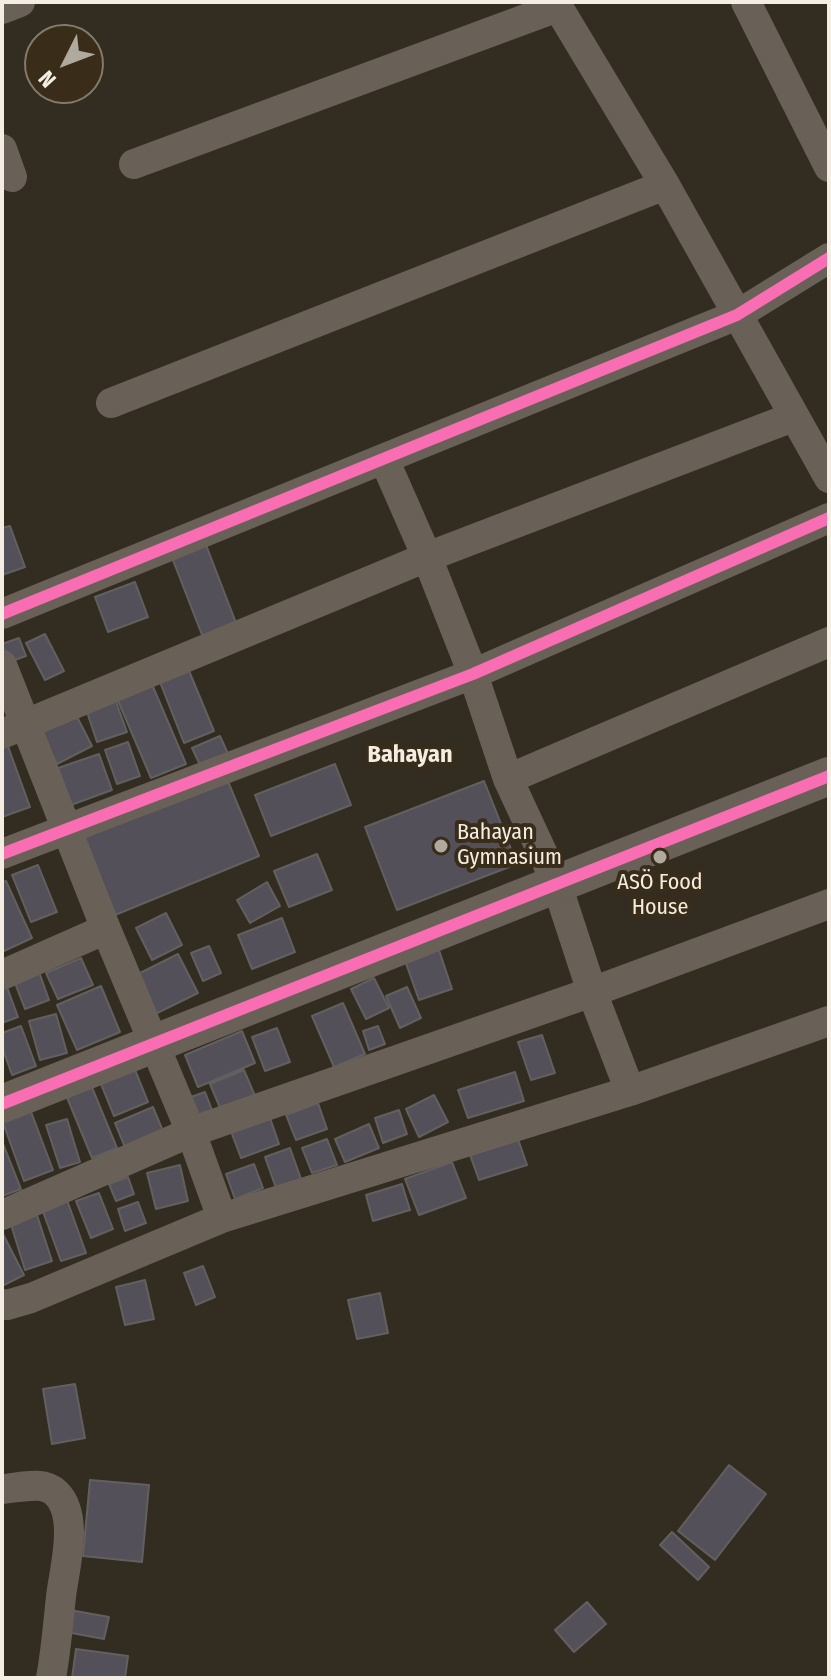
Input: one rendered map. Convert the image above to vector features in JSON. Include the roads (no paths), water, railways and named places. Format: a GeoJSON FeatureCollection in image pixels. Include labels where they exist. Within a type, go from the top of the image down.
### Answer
{"type":"FeatureCollection","features":[{"type":"Feature","properties":{"kind":"street"},"geometry":{"type":"LineString","coordinates":[[2,9],[20,2]]}},
{"type":"Feature","properties":{"kind":"street"},"geometry":{"type":"LineString","coordinates":[[746,2],[829,167]]}},
{"type":"Feature","properties":{"kind":"street"},"geometry":{"type":"LineString","coordinates":[[134,164],[556,4],[665,185],[829,478]]}},
{"type":"Feature","properties":{"kind":"street"},"geometry":{"type":"LineString","coordinates":[[111,403],[665,185]]}},
{"type":"Feature","properties":{"kind":"street"},"geometry":{"type":"LineString","coordinates":[[2,614],[737,315],[829,258]]}},
{"type":"Feature","properties":{"kind":"street"},"geometry":{"type":"LineString","coordinates":[[14,729],[427,557],[793,417]]}},
{"type":"Feature","properties":{"kind":"street"},"geometry":{"type":"LineString","coordinates":[[384,459],[473,674],[508,779],[556,882],[592,992],[630,1091]]}},
{"type":"Feature","properties":{"kind":"street"},"geometry":{"type":"LineString","coordinates":[[2,854],[473,674],[829,518]]}},
{"type":"Feature","properties":{"kind":"street"},"geometry":{"type":"LineString","coordinates":[[508,779],[829,642]]}},
{"type":"Feature","properties":{"kind":"street"},"geometry":{"type":"LineString","coordinates":[[2,665],[14,729],[68,829],[106,929],[191,1132],[222,1218]]}},
{"type":"Feature","properties":{"kind":"street"},"geometry":{"type":"LineString","coordinates":[[2,1104],[829,776]]}},
{"type":"Feature","properties":{"kind":"street"},"geometry":{"type":"LineString","coordinates":[[2,1215],[191,1132],[592,992],[829,904]]}},
{"type":"Feature","properties":{"kind":"street"},"geometry":{"type":"LineString","coordinates":[[2,975],[106,929]]}},
{"type":"Feature","properties":{"kind":"street"},"geometry":{"type":"LineString","coordinates":[[2,1304],[31,1298],[222,1218],[630,1091],[829,1021]]}},
{"type":"Feature","properties":{"kind":"street"},"geometry":{"type":"LineString","coordinates":[[2,1489],[40,1485],[55,1492],[63,1503],[68,1520],[69,1541],[58,1644],[51,1678]]}},
{"type":"Feature","properties":{"kind":"place","name":"Bahayan Gymnasium"},"geometry":{"type":"Point","coordinates":[441,846]}},
{"type":"Feature","properties":{"kind":"place","name":"ASÖ Food House"},"geometry":{"type":"Point","coordinates":[660,857]}},
{"type":"Feature","properties":{"kind":"district","name":"Bahayan"},"geometry":{"type":"Point","coordinates":[410,755]}}]}
